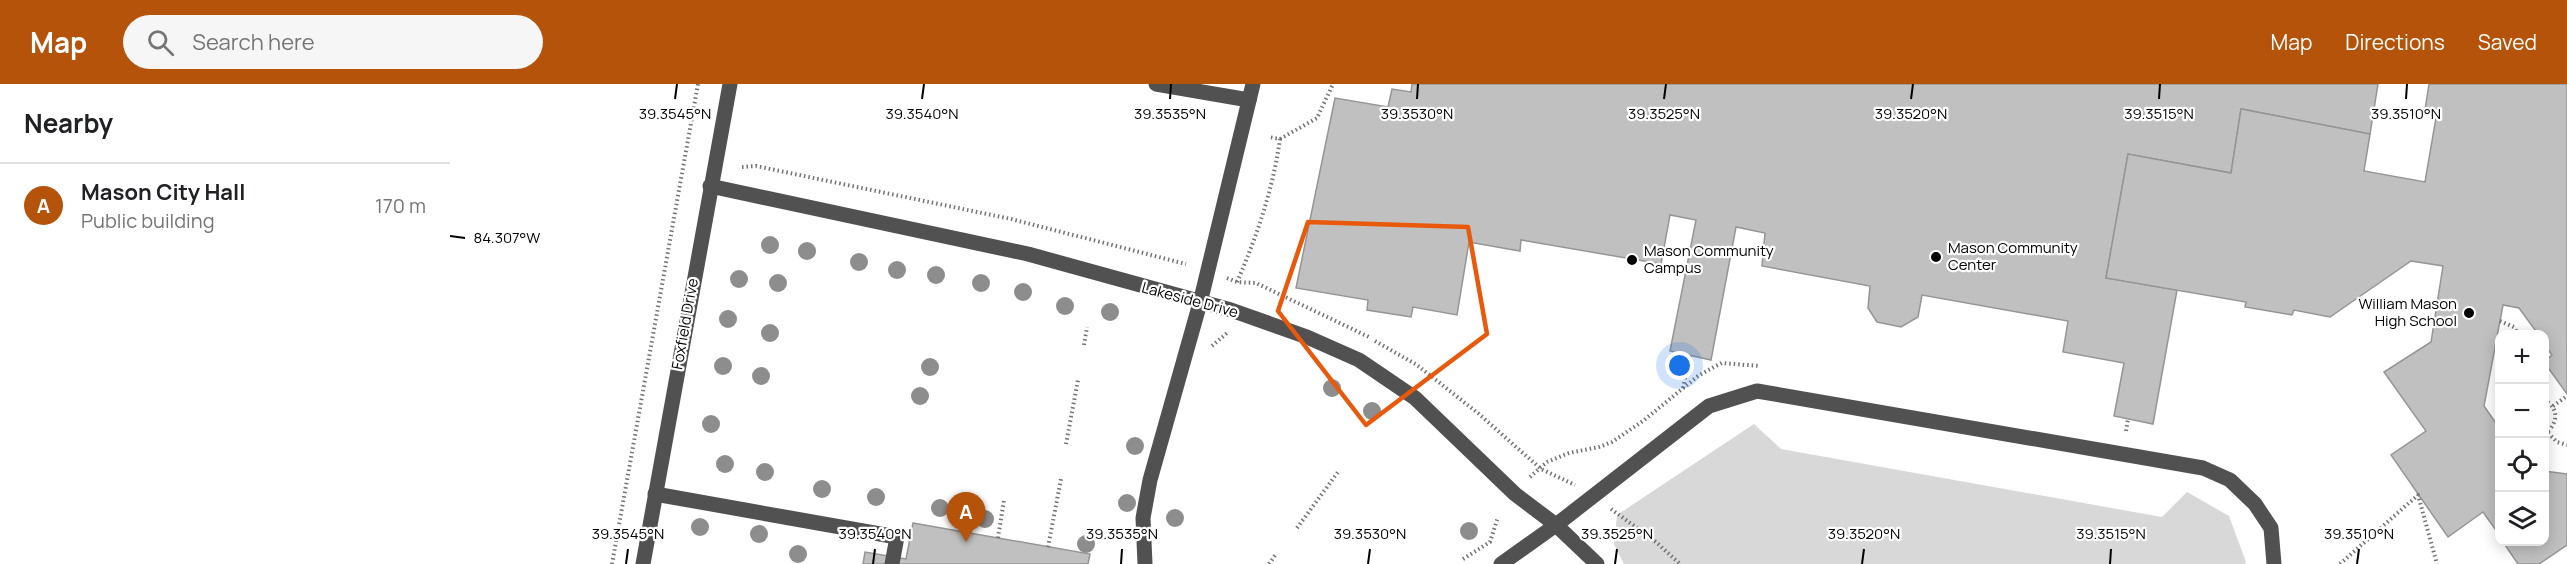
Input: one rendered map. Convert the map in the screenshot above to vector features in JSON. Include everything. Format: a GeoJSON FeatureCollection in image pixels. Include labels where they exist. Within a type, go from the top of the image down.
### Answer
{"type":"FeatureCollection","features":[{"type":"Feature","properties":{"kind":"street","name":"Foxfield Drive"},"geometry":{"type":"LineString","coordinates":[[643,564],[730,84]]}},
{"type":"Feature","properties":{"kind":"street"},"geometry":{"type":"LineString","coordinates":[[1156,84],[1249,100]]}},
{"type":"Feature","properties":{"kind":"street"},"geometry":{"type":"LineString","coordinates":[[1144,564],[1143,518],[1150,480],[1200,303],[1253,84]]}},
{"type":"Feature","properties":{"kind":"street","name":"Lakeside Drive"},"geometry":{"type":"LineString","coordinates":[[710,186],[1028,254],[1232,310],[1296,333],[1359,360],[1415,398],[1515,494],[1556,525],[1597,564]]}},
{"type":"Feature","properties":{"kind":"street"},"geometry":{"type":"LineString","coordinates":[[1501,564],[1556,525],[1709,406],[1757,392],[2203,468],[2230,480],[2255,504],[2271,528],[2274,564]]}},
{"type":"Feature","properties":{"kind":"street"},"geometry":{"type":"LineString","coordinates":[[655,494],[897,537],[892,564]]}},
{"type":"Feature","properties":{"kind":"path"},"geometry":{"type":"LineString","coordinates":[[612,564],[698,84]]}},
{"type":"Feature","properties":{"kind":"path"},"geometry":{"type":"LineString","coordinates":[[1269,137],[1280,139],[1317,118],[1333,84]]}},
{"type":"Feature","properties":{"kind":"path"},"geometry":{"type":"LineString","coordinates":[[1237,282],[1253,244],[1267,200],[1280,139]]}},
{"type":"Feature","properties":{"kind":"path"},"geometry":{"type":"LineString","coordinates":[[742,167],[756,166],[1011,219],[1188,264]]}},
{"type":"Feature","properties":{"kind":"path"},"geometry":{"type":"LineString","coordinates":[[2500,321],[2516,330]]}},
{"type":"Feature","properties":{"kind":"path"},"geometry":{"type":"LineString","coordinates":[[1084,345],[1087,327]]}},
{"type":"Feature","properties":{"kind":"path"},"geometry":{"type":"LineString","coordinates":[[1210,347],[1228,333]]}},
{"type":"Feature","properties":{"kind":"path"},"geometry":{"type":"LineString","coordinates":[[1683,389],[1690,355]]}},
{"type":"Feature","properties":{"kind":"path"},"geometry":{"type":"LineString","coordinates":[[1066,444],[1078,380]]}},
{"type":"Feature","properties":{"kind":"path"},"geometry":{"type":"LineString","coordinates":[[2553,406],[2567,396]]}},
{"type":"Feature","properties":{"kind":"path"},"geometry":{"type":"LineString","coordinates":[[2549,403],[2553,406],[2555,423],[2549,430]]}},
{"type":"Feature","properties":{"kind":"path"},"geometry":{"type":"LineString","coordinates":[[2126,431],[2128,419]]}},
{"type":"Feature","properties":{"kind":"path"},"geometry":{"type":"LineString","coordinates":[[2549,435],[2557,442],[2567,445]]}},
{"type":"Feature","properties":{"kind":"path"},"geometry":{"type":"LineString","coordinates":[[1297,528],[1338,472]]}},
{"type":"Feature","properties":{"kind":"path"},"geometry":{"type":"LineString","coordinates":[[1048,547],[1061,479]]}},
{"type":"Feature","properties":{"kind":"path"},"geometry":{"type":"LineString","coordinates":[[2340,564],[2418,495],[2437,564]]}},
{"type":"Feature","properties":{"kind":"path"},"geometry":{"type":"LineString","coordinates":[[998,538],[1004,500]]}},
{"type":"Feature","properties":{"kind":"path"},"geometry":{"type":"LineString","coordinates":[[1463,559],[1490,542],[1498,517]]}},
{"type":"Feature","properties":{"kind":"path"},"geometry":{"type":"LineString","coordinates":[[1624,517],[1680,564]]}},
{"type":"Feature","properties":{"kind":"path"},"geometry":{"type":"LineString","coordinates":[[1269,564],[1276,554]]}},
{"type":"Feature","properties":{"kind":"highlighted area"},"geometry":{"type":"Polygon","coordinates":[[[1308,222],[1468,227],[1487,334],[1366,425],[1278,311],[1308,222]]]}},
{"type":"Feature","properties":{"kind":"shaded area"},"geometry":{"type":"Polygon","coordinates":[[[1754,424],[1781,449],[2162,517],[2187,492],[2229,516],[2246,562],[2245,564],[1624,564],[1614,544],[1617,515],[1754,424]]]}},
{"type":"Feature","properties":{"kind":"building","name":"Mason Community Center"},"geometry":{"type":"Polygon","coordinates":[[[1412,84],[2378,84],[2370,134],[2241,109],[2231,173],[2128,154],[2106,278],[2177,290],[2153,424],[2114,416],[2124,363],[2063,352],[2068,321],[1922,295],[1918,317],[1901,327],[1877,322],[1868,308],[1870,286],[1762,266],[1765,233],[1736,227],[1711,360],[1670,351],[1696,220],[1670,215],[1661,264],[1521,240],[1520,251],[1469,242],[1457,315],[1413,307],[1411,317],[1367,310],[1368,300],[1296,288],[1335,98],[1388,107],[1392,89],[1411,92],[1412,84]]]}},
{"type":"Feature","properties":{"kind":"building","name":"William Mason High School"},"geometry":{"type":"Polygon","coordinates":[[[2429,84],[2567,84],[2567,394],[2549,369],[2549,358],[2552,355],[2549,351],[2549,330],[2535,330],[2519,308],[2503,305],[2498,330],[2495,330],[2495,348],[2484,406],[2495,422],[2495,529],[2483,512],[2448,537],[2391,455],[2426,431],[2384,372],[2431,342],[2443,266],[2411,261],[2330,317],[2294,310],[2292,315],[2245,307],[2246,302],[2106,278],[2128,154],[2231,173],[2241,109],[2370,134],[2364,171],[2425,182],[2437,112],[2425,110],[2429,84]]]}},
{"type":"Feature","properties":{"kind":"building"},"geometry":{"type":"Polygon","coordinates":[[[2549,472],[2567,474],[2567,545],[2539,564],[2518,564],[2506,546],[2549,546],[2549,472]]]}},
{"type":"Feature","properties":{"kind":"building"},"geometry":{"type":"Polygon","coordinates":[[[913,523],[1090,554],[1088,564],[863,564],[865,552],[906,559],[913,523]]]}},
{"type":"Feature","properties":{"kind":"place","name":"Mason Community Center"},"geometry":{"type":"Point","coordinates":[1936,257]}},
{"type":"Feature","properties":{"kind":"place","name":"Mason Community Campus"},"geometry":{"type":"Point","coordinates":[1632,260]}},
{"type":"Feature","properties":{"kind":"place","name":"William Mason High School"},"geometry":{"type":"Point","coordinates":[2469,313]}},
{"type":"Feature","properties":{"kind":"place","name":"Mason City Hall"},"geometry":{"type":"Point","coordinates":[966,542]}}]}
